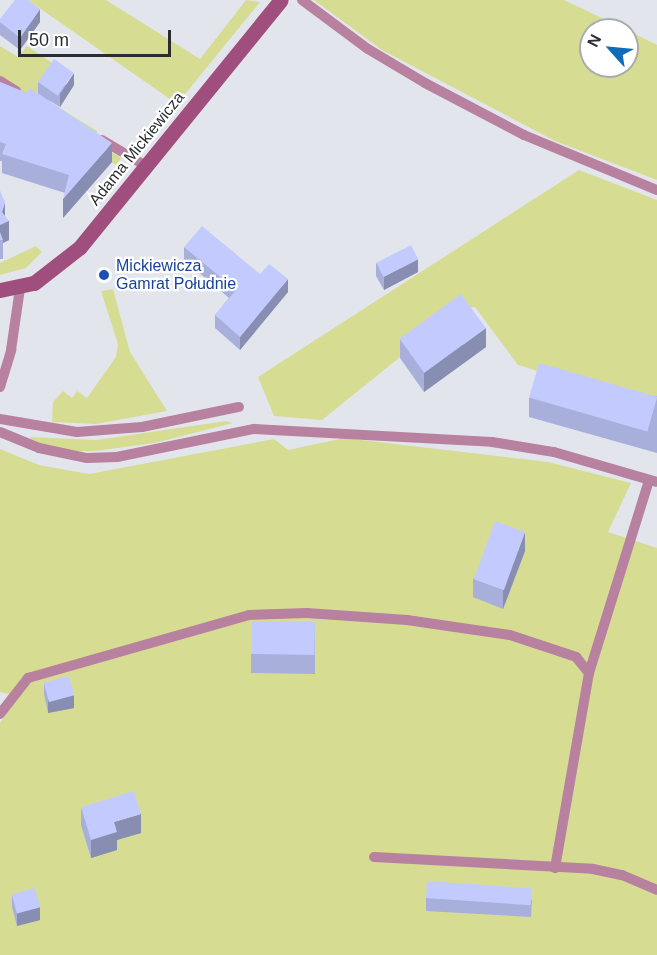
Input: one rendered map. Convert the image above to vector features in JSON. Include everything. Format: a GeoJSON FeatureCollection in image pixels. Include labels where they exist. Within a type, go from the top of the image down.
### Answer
{"type":"FeatureCollection","features":[{"type":"Feature","properties":{"kind":"street","name":"Adama Mickiewicza"},"geometry":{"type":"LineString","coordinates":[[0,290],[20,288],[49,275],[80,247],[281,0]]}},
{"type":"Feature","properties":{"kind":"lane"},"geometry":{"type":"LineString","coordinates":[[302,0],[368,49],[424,83],[524,135],[657,190]]}},
{"type":"Feature","properties":{"kind":"lane"},"geometry":{"type":"LineString","coordinates":[[0,81],[27,97]]}},
{"type":"Feature","properties":{"kind":"lane"},"geometry":{"type":"LineString","coordinates":[[94,135],[146,166]]}},
{"type":"Feature","properties":{"kind":"lane"},"geometry":{"type":"LineString","coordinates":[[0,387],[11,350],[20,288]]}},
{"type":"Feature","properties":{"kind":"lane"},"geometry":{"type":"LineString","coordinates":[[0,419],[77,432],[142,427],[239,407]]}},
{"type":"Feature","properties":{"kind":"lane"},"geometry":{"type":"LineString","coordinates":[[0,432],[39,448],[87,458],[117,457],[254,429],[492,442],[554,452],[653,481],[589,674],[555,867]]}},
{"type":"Feature","properties":{"kind":"lane"},"geometry":{"type":"LineString","coordinates":[[0,714],[28,678],[249,615],[276,612],[455,624],[510,635],[576,657],[589,674]]}},
{"type":"Feature","properties":{"kind":"lane"},"geometry":{"type":"LineString","coordinates":[[374,857],[555,867],[622,875],[657,890]]}},
{"type":"Feature","properties":{"kind":"green space"},"geometry":{"type":"Polygon","coordinates":[[[28,0],[106,0],[200,59],[246,0],[260,2],[177,104],[28,0]]]}},
{"type":"Feature","properties":{"kind":"green space"},"geometry":{"type":"Polygon","coordinates":[[[314,0],[564,0],[602,18],[579,18],[579,78],[639,78],[639,36],[657,45],[657,180],[555,141],[382,50],[314,0]]]}},
{"type":"Feature","properties":{"kind":"green space"},"geometry":{"type":"Polygon","coordinates":[[[0,46],[18,57],[27,46],[57,66],[37,94],[97,131],[94,141],[121,158],[116,165],[0,92],[0,46]]]}},
{"type":"Feature","properties":{"kind":"green space"},"geometry":{"type":"Polygon","coordinates":[[[579,170],[657,200],[657,407],[518,365],[475,307],[461,308],[322,420],[274,416],[258,377],[579,170]]]}},
{"type":"Feature","properties":{"kind":"green space"},"geometry":{"type":"Polygon","coordinates":[[[36,246],[42,252],[26,268],[0,275],[0,263],[36,246]]]}},
{"type":"Feature","properties":{"kind":"green space"},"geometry":{"type":"Polygon","coordinates":[[[113,289],[130,352],[167,411],[96,424],[52,422],[53,402],[63,391],[72,398],[77,391],[87,398],[116,357],[118,344],[101,291],[113,289]]]}},
{"type":"Feature","properties":{"kind":"green space"},"geometry":{"type":"Polygon","coordinates":[[[226,421],[233,423],[155,443],[95,451],[71,451],[32,442],[30,437],[96,440],[226,421]]]}},
{"type":"Feature","properties":{"kind":"green space"},"geometry":{"type":"Polygon","coordinates":[[[344,438],[548,462],[631,483],[608,532],[657,548],[657,955],[0,955],[0,723],[18,696],[0,692],[0,449],[39,465],[89,474],[274,439],[288,450],[344,438]]]}},
{"type":"Feature","properties":{"kind":"building"},"geometry":{"type":"Polygon","coordinates":[[[15,0],[28,0],[40,9],[20,38],[0,22],[15,0]]]}},
{"type":"Feature","properties":{"kind":"building"},"geometry":{"type":"Polygon","coordinates":[[[54,59],[74,73],[58,96],[38,82],[54,59]]]}},
{"type":"Feature","properties":{"kind":"building"},"geometry":{"type":"Polygon","coordinates":[[[0,82],[27,93],[30,88],[112,143],[63,199],[69,175],[2,154],[6,144],[0,142],[0,82]]]}},
{"type":"Feature","properties":{"kind":"building"},"geometry":{"type":"Polygon","coordinates":[[[0,191],[5,202],[2,212],[9,221],[0,225],[0,191]]]}},
{"type":"Feature","properties":{"kind":"building"},"geometry":{"type":"Polygon","coordinates":[[[202,226],[260,274],[269,264],[288,279],[240,337],[215,315],[236,290],[184,247],[202,226]]]}},
{"type":"Feature","properties":{"kind":"building"},"geometry":{"type":"Polygon","coordinates":[[[411,245],[418,259],[384,277],[376,263],[411,245]]]}},
{"type":"Feature","properties":{"kind":"building"},"geometry":{"type":"Polygon","coordinates":[[[461,294],[486,328],[424,373],[400,339],[461,294]]]}},
{"type":"Feature","properties":{"kind":"building"},"geometry":{"type":"Polygon","coordinates":[[[539,363],[657,397],[647,432],[529,398],[539,363]]]}},
{"type":"Feature","properties":{"kind":"building"},"geometry":{"type":"Polygon","coordinates":[[[495,521],[525,532],[504,590],[474,579],[495,521]]]}},
{"type":"Feature","properties":{"kind":"building"},"geometry":{"type":"Polygon","coordinates":[[[252,621],[315,622],[314,655],[251,654],[252,621]]]}},
{"type":"Feature","properties":{"kind":"building"},"geometry":{"type":"Polygon","coordinates":[[[69,676],[74,695],[49,702],[44,683],[69,676]]]}},
{"type":"Feature","properties":{"kind":"building"},"geometry":{"type":"Polygon","coordinates":[[[134,791],[141,814],[114,822],[117,832],[91,840],[81,807],[134,791]]]}},
{"type":"Feature","properties":{"kind":"building"},"geometry":{"type":"Polygon","coordinates":[[[427,881],[532,888],[531,905],[426,898],[427,881]]]}},
{"type":"Feature","properties":{"kind":"building"},"geometry":{"type":"Polygon","coordinates":[[[35,888],[40,907],[17,914],[12,894],[35,888]]]}},
{"type":"Feature","properties":{"kind":"place","name":"Mickiewicza Gamrat Południe"},"geometry":{"type":"Point","coordinates":[104,275]}}]}
